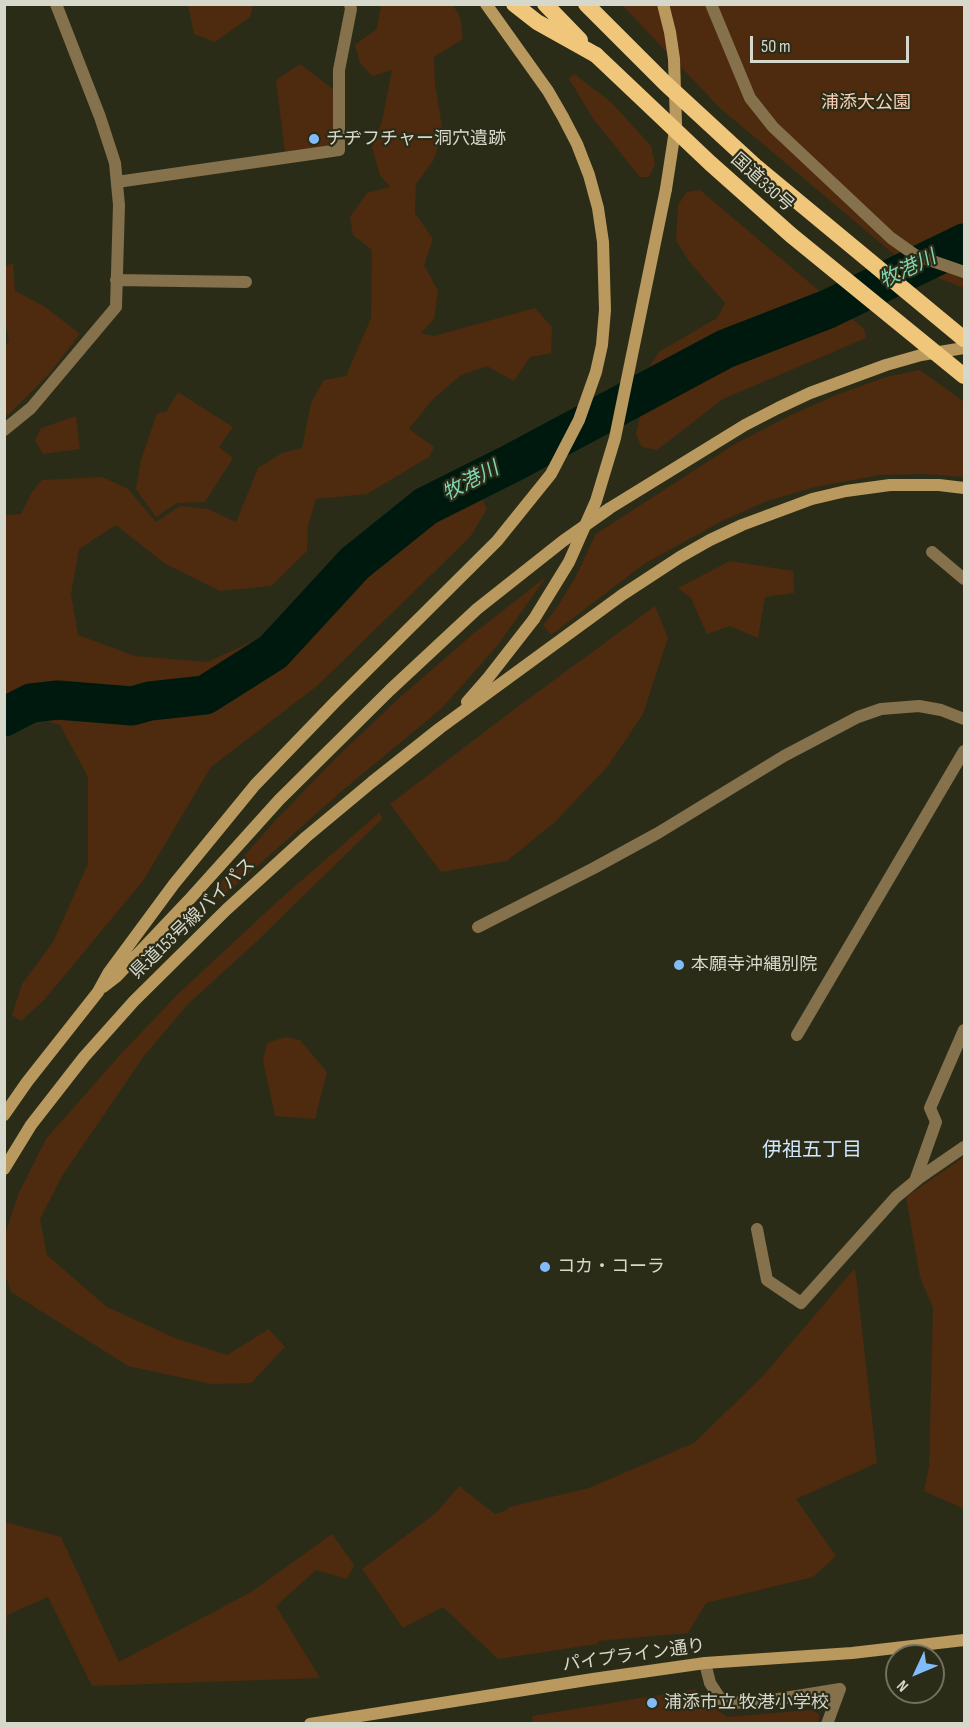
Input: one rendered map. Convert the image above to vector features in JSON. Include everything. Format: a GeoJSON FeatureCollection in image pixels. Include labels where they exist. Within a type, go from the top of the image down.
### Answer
{"type":"FeatureCollection","features":[{"type":"Feature","properties":{"kind":"highway"},"geometry":{"type":"LineString","coordinates":[[514,4],[537,22],[596,55]]}},
{"type":"Feature","properties":{"kind":"highway","name":"国道330号"},"geometry":{"type":"LineString","coordinates":[[545,4],[750,200],[882,311],[964,376]]}},
{"type":"Feature","properties":{"kind":"highway","name":"国道330号"},"geometry":{"type":"LineString","coordinates":[[586,4],[666,84],[755,166],[964,339]]}},
{"type":"Feature","properties":{"kind":"main road"},"geometry":{"type":"LineString","coordinates":[[4,1115],[98,992],[109,972],[174,884],[259,780],[489,549],[551,474],[579,420],[596,372],[602,345],[606,299],[603,242],[598,208],[577,144],[563,117],[548,91],[486,4]]}},
{"type":"Feature","properties":{"kind":"main road"},"geometry":{"type":"LineString","coordinates":[[440,728],[488,678],[534,619],[569,562],[596,501],[615,438],[666,189],[676,124],[674,59],[663,4]]}},
{"type":"Feature","properties":{"kind":"main road"},"geometry":{"type":"LineString","coordinates":[[98,992],[172,918],[279,800],[390,690],[477,609],[563,541],[610,508],[745,425],[778,408],[820,389],[886,365],[921,355],[964,348]]}},
{"type":"Feature","properties":{"kind":"main road"},"geometry":{"type":"LineString","coordinates":[[440,728],[622,595],[680,557],[742,525],[812,499],[846,491],[890,485],[964,488]]}},
{"type":"Feature","properties":{"kind":"main road","name":"県道153号線バイパス"},"geometry":{"type":"LineString","coordinates":[[4,1169],[49,1100],[134,1001],[226,910],[306,837],[440,728]]}},
{"type":"Feature","properties":{"kind":"main road","name":"パイプライン通り"},"geometry":{"type":"LineString","coordinates":[[310,1724],[593,1678],[705,1663],[840,1654],[964,1640]]}},
{"type":"Feature","properties":{"kind":"street"},"geometry":{"type":"LineString","coordinates":[[4,430],[31,408],[116,308],[119,206],[115,163],[100,117],[56,4]]}},
{"type":"Feature","properties":{"kind":"street"},"geometry":{"type":"LineString","coordinates":[[117,182],[339,150],[339,70],[351,9],[350,4]]}},
{"type":"Feature","properties":{"kind":"street"},"geometry":{"type":"LineString","coordinates":[[711,4],[750,98],[773,127],[891,238],[915,255],[964,273]]}},
{"type":"Feature","properties":{"kind":"street"},"geometry":{"type":"LineString","coordinates":[[117,280],[246,282]]}},
{"type":"Feature","properties":{"kind":"street"},"geometry":{"type":"LineString","coordinates":[[932,552],[964,579]]}},
{"type":"Feature","properties":{"kind":"street"},"geometry":{"type":"LineString","coordinates":[[478,927],[658,833],[784,756],[858,717],[881,709],[919,706],[941,710],[964,719]]}},
{"type":"Feature","properties":{"kind":"street"},"geometry":{"type":"LineString","coordinates":[[797,1035],[964,751]]}},
{"type":"Feature","properties":{"kind":"street"},"geometry":{"type":"LineString","coordinates":[[915,1181],[936,1122],[930,1108],[964,1030]]}},
{"type":"Feature","properties":{"kind":"street"},"geometry":{"type":"LineString","coordinates":[[757,1229],[767,1280],[801,1303],[896,1197],[964,1147]]}},
{"type":"Feature","properties":{"kind":"street"},"geometry":{"type":"LineString","coordinates":[[705,1663],[710,1683],[723,1702],[760,1702],[840,1689],[827,1724]]}},
{"type":"Feature","properties":{"kind":"green space"},"geometry":{"type":"Polygon","coordinates":[[[188,4],[253,5],[250,17],[215,42],[194,34],[188,4]]]}},
{"type":"Feature","properties":{"kind":"green space"},"geometry":{"type":"Polygon","coordinates":[[[381,5],[453,5],[460,17],[463,39],[434,57],[435,84],[443,133],[433,161],[416,184],[415,213],[433,239],[424,265],[438,291],[434,319],[421,333],[434,336],[535,308],[552,327],[551,353],[530,357],[514,381],[487,366],[461,375],[432,400],[409,429],[434,447],[429,457],[367,494],[316,499],[308,526],[307,551],[271,586],[220,591],[164,563],[116,525],[79,549],[71,594],[78,635],[135,656],[208,662],[272,632],[356,586],[424,529],[482,499],[487,509],[470,537],[317,686],[211,767],[143,881],[44,1000],[21,1021],[12,1015],[22,984],[53,942],[88,864],[88,777],[60,725],[35,718],[5,720],[5,515],[21,514],[32,492],[42,480],[102,477],[128,489],[156,522],[180,506],[208,509],[236,522],[258,468],[282,453],[302,448],[311,403],[324,380],[346,376],[371,318],[372,250],[353,235],[350,217],[367,193],[390,187],[380,175],[372,148],[382,121],[392,70],[372,76],[360,63],[355,45],[377,29],[381,5]]]}},
{"type":"Feature","properties":{"kind":"green space","name":"浦添大公園"},"geometry":{"type":"Polygon","coordinates":[[[622,5],[964,5],[964,288],[908,266],[720,108],[622,5]]]}},
{"type":"Feature","properties":{"kind":"green space"},"geometry":{"type":"Polygon","coordinates":[[[300,64],[334,90],[333,145],[285,152],[276,80],[300,64]]]}},
{"type":"Feature","properties":{"kind":"green space"},"geometry":{"type":"Polygon","coordinates":[[[574,74],[611,102],[651,146],[655,164],[649,177],[640,177],[594,120],[569,79],[574,74]]]}},
{"type":"Feature","properties":{"kind":"green space"},"geometry":{"type":"Polygon","coordinates":[[[700,190],[864,329],[866,338],[723,399],[657,450],[642,447],[636,435],[650,366],[659,352],[717,318],[725,303],[688,260],[676,240],[678,205],[687,192],[700,190]]]}},
{"type":"Feature","properties":{"kind":"green space"},"geometry":{"type":"Polygon","coordinates":[[[13,263],[15,291],[44,306],[80,334],[49,374],[8,415],[4,414],[5,345],[9,342],[5,320],[4,267],[13,263]]]}},
{"type":"Feature","properties":{"kind":"green space"},"geometry":{"type":"Polygon","coordinates":[[[920,370],[964,402],[964,477],[923,474],[880,475],[815,487],[767,501],[722,521],[644,564],[551,635],[543,625],[574,580],[596,534],[735,444],[789,416],[836,395],[886,377],[920,370]]]}},
{"type":"Feature","properties":{"kind":"green space"},"geometry":{"type":"Polygon","coordinates":[[[178,392],[233,427],[219,447],[233,458],[205,502],[177,503],[156,517],[136,489],[141,460],[157,413],[166,412],[178,392]]]}},
{"type":"Feature","properties":{"kind":"green space"},"geometry":{"type":"Polygon","coordinates":[[[76,416],[80,449],[43,454],[35,441],[41,428],[76,416]]]}},
{"type":"Feature","properties":{"kind":"green space"},"geometry":{"type":"Polygon","coordinates":[[[730,561],[793,571],[794,593],[765,597],[758,638],[730,626],[707,634],[691,598],[678,588],[730,561]]]}},
{"type":"Feature","properties":{"kind":"green space"},"geometry":{"type":"Polygon","coordinates":[[[547,576],[497,646],[442,708],[343,790],[220,899],[213,891],[275,821],[337,757],[397,700],[473,634],[547,576]]]}},
{"type":"Feature","properties":{"kind":"green space"},"geometry":{"type":"Polygon","coordinates":[[[655,606],[668,638],[643,714],[608,766],[556,821],[507,861],[441,872],[390,804],[655,606]]]}},
{"type":"Feature","properties":{"kind":"green space"},"geometry":{"type":"Polygon","coordinates":[[[380,812],[382,819],[254,944],[188,1004],[144,1056],[62,1176],[40,1219],[47,1255],[107,1307],[175,1338],[227,1355],[269,1329],[285,1347],[251,1383],[211,1384],[128,1366],[11,1292],[5,1274],[5,1234],[19,1193],[46,1139],[119,1056],[178,994],[278,901],[380,812]]]}},
{"type":"Feature","properties":{"kind":"green space"},"geometry":{"type":"Polygon","coordinates":[[[285,1037],[300,1040],[327,1072],[315,1119],[275,1116],[263,1061],[267,1043],[285,1037]]]}},
{"type":"Feature","properties":{"kind":"green space"},"geometry":{"type":"Polygon","coordinates":[[[964,1157],[964,1509],[924,1491],[929,1466],[933,1308],[920,1277],[906,1197],[964,1157]]]}},
{"type":"Feature","properties":{"kind":"green space"},"geometry":{"type":"Polygon","coordinates":[[[855,1268],[877,1463],[796,1499],[836,1556],[813,1577],[706,1603],[688,1633],[598,1641],[597,1644],[498,1659],[443,1607],[403,1628],[362,1569],[437,1512],[459,1486],[495,1514],[509,1507],[589,1488],[694,1443],[762,1377],[855,1268]]]}},
{"type":"Feature","properties":{"kind":"green space"},"geometry":{"type":"Polygon","coordinates":[[[5,1522],[61,1537],[119,1662],[253,1591],[332,1534],[354,1565],[347,1579],[316,1570],[276,1606],[320,1678],[92,1686],[48,1597],[7,1615],[5,1668],[5,1522]]]}},
{"type":"Feature","properties":{"kind":"green space","name":"浦添市立 牧港小学校"},"geometry":{"type":"Polygon","coordinates":[[[696,1689],[701,1699],[727,1717],[812,1710],[820,1715],[818,1723],[533,1723],[532,1716],[696,1689]]]}},
{"type":"Feature","properties":{"kind":"waterway","name":"牧港川"},"geometry":{"type":"LineString","coordinates":[[4,717],[31,703],[58,700],[132,706],[150,701],[205,695],[273,652],[355,563],[426,506],[512,463],[725,349],[828,309],[964,243]]}},
{"type":"Feature","properties":{"kind":"place","name":"チヂフチャー洞穴遺跡"},"geometry":{"type":"Point","coordinates":[314,139]}},
{"type":"Feature","properties":{"kind":"place","name":"本願寺沖縄別院"},"geometry":{"type":"Point","coordinates":[679,965]}},
{"type":"Feature","properties":{"kind":"place","name":"コカ・コーラ"},"geometry":{"type":"Point","coordinates":[545,1267]}},
{"type":"Feature","properties":{"kind":"place","name":"浦添市立 牧港小学校"},"geometry":{"type":"Point","coordinates":[652,1703]}},
{"type":"Feature","properties":{"kind":"district","name":"伊祖五丁目"},"geometry":{"type":"Point","coordinates":[812,1151]}}]}
